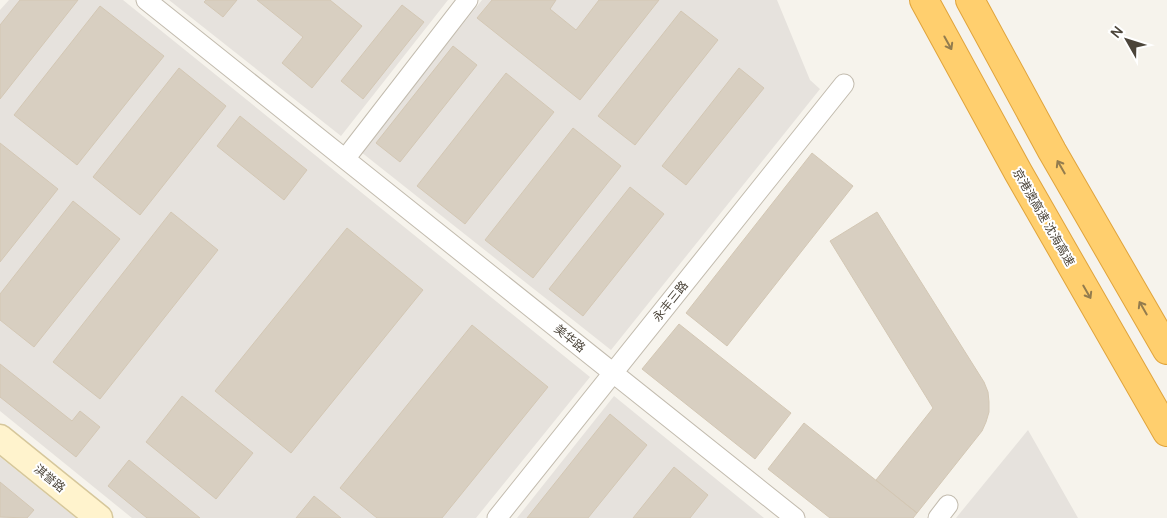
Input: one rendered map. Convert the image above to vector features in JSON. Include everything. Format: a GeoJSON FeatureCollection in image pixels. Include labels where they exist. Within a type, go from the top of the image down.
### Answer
{"type":"FeatureCollection","features":[{"type":"Feature","properties":{"kind":"highway","name":"京港澳高速 沈海高速"},"geometry":{"type":"LineString","coordinates":[[924,0],[1018,172],[1167,432]]}},
{"type":"Feature","properties":{"kind":"highway"},"geometry":{"type":"LineString","coordinates":[[970,0],[1052,151],[1167,350]]}},
{"type":"Feature","properties":{"kind":"street","name":"美华路"},"geometry":{"type":"LineString","coordinates":[[146,0],[795,518]]}},
{"type":"Feature","properties":{"kind":"street"},"geometry":{"type":"LineString","coordinates":[[345,159],[468,0]]}},
{"type":"Feature","properties":{"kind":"street","name":"永丰三路"},"geometry":{"type":"LineString","coordinates":[[497,518],[844,84]]}},
{"type":"Feature","properties":{"kind":"street","name":"淇誉路"},"geometry":{"type":"LineString","coordinates":[[0,438],[100,518]]}},
{"type":"Feature","properties":{"kind":"shaded area"},"geometry":{"type":"Polygon","coordinates":[[[9,0],[123,0],[590,377],[476,518],[132,518],[0,411],[0,10],[9,0]]]}},
{"type":"Feature","properties":{"kind":"shaded area"},"geometry":{"type":"Polygon","coordinates":[[[169,0],[448,0],[341,136],[169,0]]]}},
{"type":"Feature","properties":{"kind":"shaded area"},"geometry":{"type":"Polygon","coordinates":[[[482,0],[777,0],[810,80],[820,89],[611,350],[361,152],[482,0]]]}},
{"type":"Feature","properties":{"kind":"shaded area"},"geometry":{"type":"Polygon","coordinates":[[[614,396],[764,518],[517,518],[614,396]]]}},
{"type":"Feature","properties":{"kind":"shaded area"},"geometry":{"type":"Polygon","coordinates":[[[1028,430],[1078,518],[956,518],[1028,430]]]}},
{"type":"Feature","properties":{"kind":"shaded area"},"geometry":{"type":"Polygon","coordinates":[[[0,457],[76,518],[0,518],[0,457]]]}},
{"type":"Feature","properties":{"kind":"building"},"geometry":{"type":"Polygon","coordinates":[[[20,0],[78,0],[0,99],[0,25],[20,0]]]}},
{"type":"Feature","properties":{"kind":"building"},"geometry":{"type":"Polygon","coordinates":[[[206,0],[237,0],[223,17],[204,2],[206,0]]]}},
{"type":"Feature","properties":{"kind":"building"},"geometry":{"type":"Polygon","coordinates":[[[257,0],[330,0],[362,26],[312,88],[282,63],[303,37],[257,0]]]}},
{"type":"Feature","properties":{"kind":"building"},"geometry":{"type":"Polygon","coordinates":[[[492,0],[556,0],[550,9],[576,30],[599,0],[659,0],[580,100],[477,18],[492,0]]]}},
{"type":"Feature","properties":{"kind":"building"},"geometry":{"type":"Polygon","coordinates":[[[402,5],[424,22],[363,99],[341,81],[402,5]]]}},
{"type":"Feature","properties":{"kind":"building"},"geometry":{"type":"Polygon","coordinates":[[[100,6],[164,56],[77,165],[14,115],[100,6]]]}},
{"type":"Feature","properties":{"kind":"building"},"geometry":{"type":"Polygon","coordinates":[[[681,11],[718,40],[635,145],[598,116],[681,11]]]}},
{"type":"Feature","properties":{"kind":"building"},"geometry":{"type":"Polygon","coordinates":[[[453,46],[477,65],[400,162],[376,143],[453,46]]]}},
{"type":"Feature","properties":{"kind":"building"},"geometry":{"type":"Polygon","coordinates":[[[179,68],[226,106],[140,215],[93,177],[179,68]]]}},
{"type":"Feature","properties":{"kind":"building"},"geometry":{"type":"Polygon","coordinates":[[[739,68],[764,88],[686,185],[662,166],[739,68]]]}},
{"type":"Feature","properties":{"kind":"building"},"geometry":{"type":"Polygon","coordinates":[[[506,73],[554,112],[465,224],[417,186],[506,73]]]}},
{"type":"Feature","properties":{"kind":"building"},"geometry":{"type":"Polygon","coordinates":[[[240,116],[307,170],[284,200],[217,146],[240,116]]]}},
{"type":"Feature","properties":{"kind":"building"},"geometry":{"type":"Polygon","coordinates":[[[573,128],[621,166],[533,278],[485,240],[573,128]]]}},
{"type":"Feature","properties":{"kind":"building"},"geometry":{"type":"Polygon","coordinates":[[[0,143],[58,189],[0,262],[0,143]]]}},
{"type":"Feature","properties":{"kind":"building"},"geometry":{"type":"Polygon","coordinates":[[[812,153],[853,186],[727,346],[686,313],[812,153]]]}},
{"type":"Feature","properties":{"kind":"building"},"geometry":{"type":"Polygon","coordinates":[[[630,187],[664,214],[583,316],[549,289],[630,187]]]}},
{"type":"Feature","properties":{"kind":"building"},"geometry":{"type":"Polygon","coordinates":[[[73,201],[120,239],[34,347],[0,320],[0,294],[73,201]]]}},
{"type":"Feature","properties":{"kind":"building"},"geometry":{"type":"Polygon","coordinates":[[[171,212],[218,250],[100,399],[53,362],[171,212]]]}},
{"type":"Feature","properties":{"kind":"building"},"geometry":{"type":"Polygon","coordinates":[[[877,212],[984,382],[988,392],[989,412],[982,431],[917,513],[876,480],[933,408],[830,241],[877,212]]]}},
{"type":"Feature","properties":{"kind":"building"},"geometry":{"type":"Polygon","coordinates":[[[347,228],[423,290],[291,453],[215,391],[347,228]]]}},
{"type":"Feature","properties":{"kind":"building"},"geometry":{"type":"Polygon","coordinates":[[[679,324],[791,413],[755,459],[642,369],[679,324]]]}},
{"type":"Feature","properties":{"kind":"building"},"geometry":{"type":"Polygon","coordinates":[[[472,325],[548,387],[442,518],[377,518],[340,488],[472,325]]]}},
{"type":"Feature","properties":{"kind":"building"},"geometry":{"type":"Polygon","coordinates":[[[0,364],[72,421],[80,411],[100,427],[76,457],[0,397],[0,364]]]}},
{"type":"Feature","properties":{"kind":"building"},"geometry":{"type":"Polygon","coordinates":[[[182,396],[253,453],[216,499],[146,442],[182,396]]]}},
{"type":"Feature","properties":{"kind":"building"},"geometry":{"type":"Polygon","coordinates":[[[610,414],[647,445],[588,518],[527,518],[610,414]]]}},
{"type":"Feature","properties":{"kind":"building"},"geometry":{"type":"Polygon","coordinates":[[[804,423],[917,513],[913,518],[830,518],[768,469],[804,423]]]}},
{"type":"Feature","properties":{"kind":"building"},"geometry":{"type":"Polygon","coordinates":[[[129,460],[200,518],[147,518],[108,486],[129,460]]]}},
{"type":"Feature","properties":{"kind":"building"},"geometry":{"type":"Polygon","coordinates":[[[674,467],[708,495],[690,518],[633,518],[674,467]]]}},
{"type":"Feature","properties":{"kind":"building"},"geometry":{"type":"Polygon","coordinates":[[[0,482],[34,510],[27,518],[0,517],[0,482]]]}},
{"type":"Feature","properties":{"kind":"building"},"geometry":{"type":"Polygon","coordinates":[[[314,496],[341,518],[296,518],[314,496]]]}}]}
